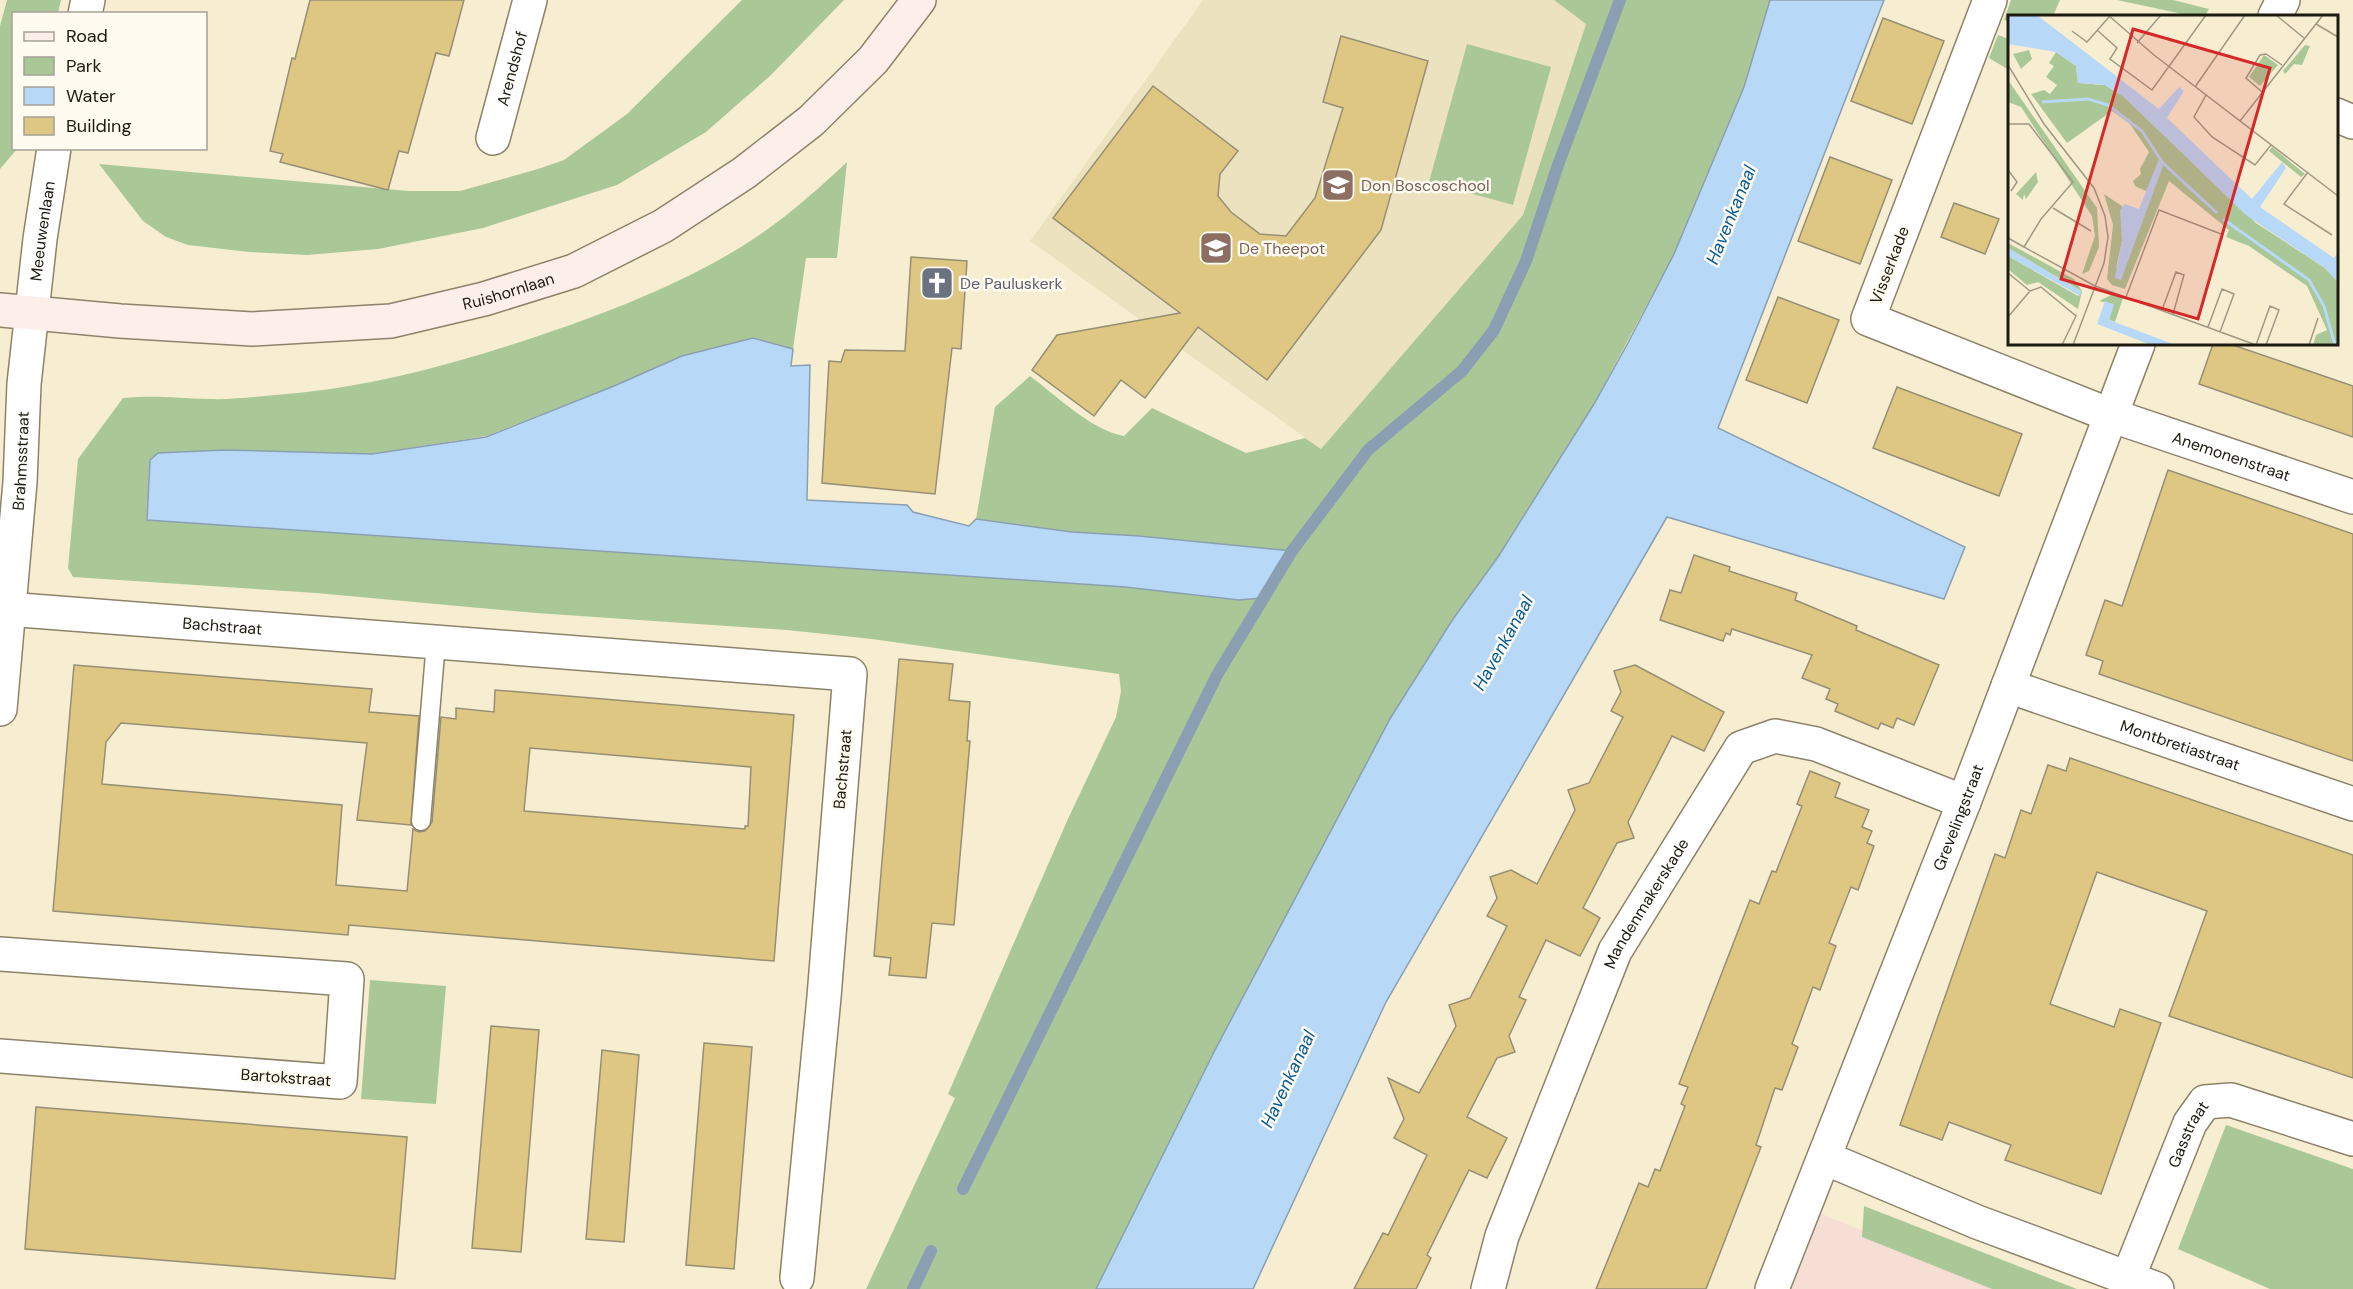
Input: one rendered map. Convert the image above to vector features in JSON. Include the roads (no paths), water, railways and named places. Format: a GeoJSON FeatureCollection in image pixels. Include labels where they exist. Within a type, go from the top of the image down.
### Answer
{"type":"FeatureCollection","features":[{"type":"Feature","properties":{"kind":"main road","name":"Ruishornlaan"},"geometry":{"type":"LineString","coordinates":[[15,311],[120,321],[252,329],[391,321],[484,299],[574,271],[663,226],[770,154],[812,121],[873,60],[919,0]]}},
{"type":"Feature","properties":{"kind":"street","name":"Arendshof"},"geometry":{"type":"LineString","coordinates":[[493,138],[530,0]]}},
{"type":"Feature","properties":{"kind":"street","name":"Visserkade"},"geometry":{"type":"LineString","coordinates":[[1990,0],[1868,319],[2110,415]]}},
{"type":"Feature","properties":{"kind":"street"},"geometry":{"type":"LineString","coordinates":[[2276,15],[2283,0]]}},
{"type":"Feature","properties":{"kind":"street"},"geometry":{"type":"LineString","coordinates":[[2338,115],[2353,122]]}},
{"type":"Feature","properties":{"kind":"street","name":"Meeuwenlaan"},"geometry":{"type":"LineString","coordinates":[[15,311],[54,150]]}},
{"type":"Feature","properties":{"kind":"street","name":"Brahmsstraat"},"geometry":{"type":"LineString","coordinates":[[0,709],[4,609],[20,482],[24,384],[15,311]]}},
{"type":"Feature","properties":{"kind":"street","name":"Grevelingstraat"},"geometry":{"type":"LineString","coordinates":[[1772,1289],[1964,802],[2138,345]]}},
{"type":"Feature","properties":{"kind":"street","name":"Anemonenstraat"},"geometry":{"type":"LineString","coordinates":[[2110,415],[2353,497]]}},
{"type":"Feature","properties":{"kind":"street","name":"Bachstraat"},"geometry":{"type":"LineString","coordinates":[[4,609],[850,674],[824,997],[797,1278]]}},
{"type":"Feature","properties":{"kind":"street","name":"Montbretiastraat"},"geometry":{"type":"LineString","coordinates":[[2008,686],[2353,804]]}},
{"type":"Feature","properties":{"kind":"street","name":"Mandenmakerskade"},"geometry":{"type":"LineString","coordinates":[[1488,1289],[1503,1236],[1615,951],[1741,748],[1775,736],[1816,744],[1964,802]]}},
{"type":"Feature","properties":{"kind":"street","name":"Bartokstraat"},"geometry":{"type":"LineString","coordinates":[[0,954],[347,980],[340,1082],[0,1056]]}},
{"type":"Feature","properties":{"kind":"street","name":"Gasstraat"},"geometry":{"type":"LineString","coordinates":[[1825,1158],[1977,1222],[2142,1283],[2190,1123],[2205,1102],[2232,1100],[2353,1139]]}},
{"type":"Feature","properties":{"kind":"lane"},"geometry":{"type":"LineString","coordinates":[[421,821],[436,642]]}},
{"type":"Feature","properties":{"kind":"water","name":"Havenkanaal"},"geometry":{"type":"Polygon","coordinates":[[[1770,0],[1884,0],[1718,428],[1965,547],[1944,599],[1667,517],[1386,1002],[1253,1289],[1096,1289],[1215,1050],[1391,717],[1453,619],[1498,557],[1594,404],[1628,343],[1674,254],[1744,87],[1770,0]]]}},
{"type":"Feature","properties":{"kind":"water"},"geometry":{"type":"Polygon","coordinates":[[[753,338],[793,349],[791,366],[810,365],[807,500],[907,505],[913,512],[969,526],[976,519],[1072,532],[1292,551],[1262,598],[1239,600],[1125,587],[147,520],[150,460],[158,453],[224,450],[372,454],[486,437],[682,356],[753,338]]]}},
{"type":"Feature","properties":{"kind":"waterway"},"geometry":{"type":"LineString","coordinates":[[963,1189],[1217,675],[1292,551],[1368,450],[1462,371],[1494,330],[1526,261],[1558,165],[1620,0]]}},
{"type":"Feature","properties":{"kind":"waterway"},"geometry":{"type":"LineString","coordinates":[[913,1289],[931,1251]]}},
{"type":"Feature","properties":{"kind":"place","name":"Don Boscoschool"},"geometry":{"type":"Point","coordinates":[1338,185]}},
{"type":"Feature","properties":{"kind":"place","name":"De Theepot"},"geometry":{"type":"Point","coordinates":[1216,248]}},
{"type":"Feature","properties":{"kind":"place","name":"De Pauluskerk"},"geometry":{"type":"Point","coordinates":[937,283]}}]}
